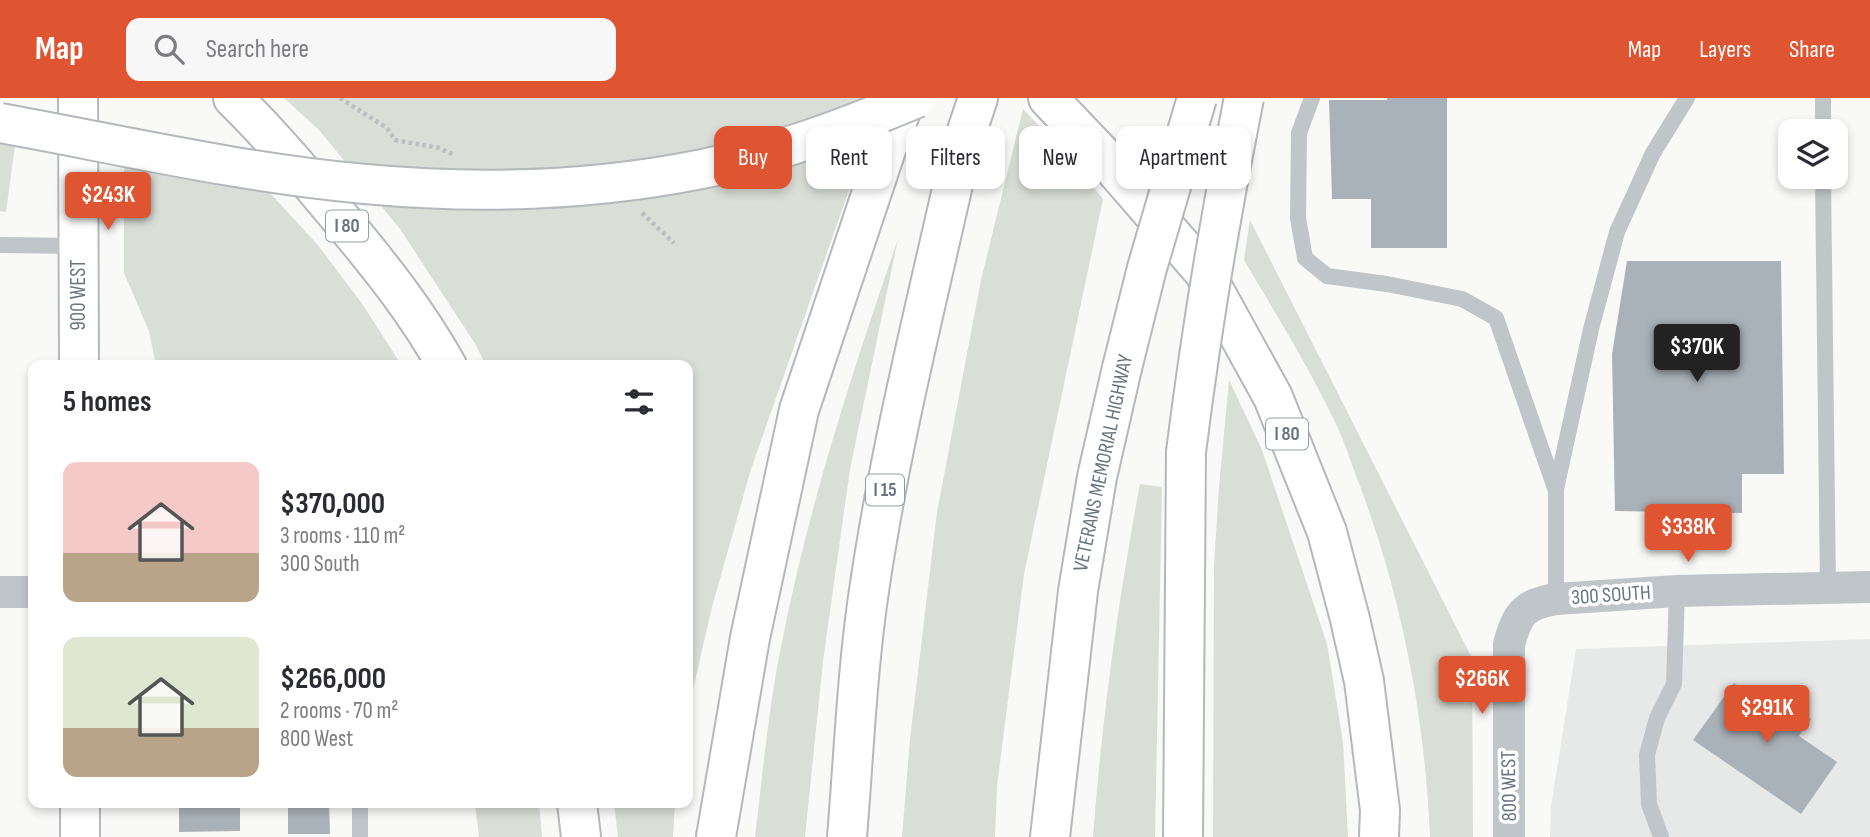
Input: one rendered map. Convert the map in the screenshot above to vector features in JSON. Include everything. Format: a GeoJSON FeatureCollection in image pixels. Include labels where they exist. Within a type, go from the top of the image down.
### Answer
{"type":"FeatureCollection","features":[{"type":"Feature","properties":{"kind":"main road","name":"900 WEST"},"geometry":{"type":"LineString","coordinates":[[78,98],[79,360]]}},
{"type":"Feature","properties":{"kind":"main road","name":"I 80"},"geometry":{"type":"LineString","coordinates":[[233,98],[269,133],[395,285],[444,360]]}},
{"type":"Feature","properties":{"kind":"main road"},"geometry":{"type":"LineString","coordinates":[[716,837],[750,638],[799,410],[906,98]]}},
{"type":"Feature","properties":{"kind":"main road"},"geometry":{"type":"LineString","coordinates":[[0,122],[290,175],[366,184],[500,189],[602,183],[702,169],[775,150],[917,98]]}},
{"type":"Feature","properties":{"kind":"main road","name":"I 15"},"geometry":{"type":"LineString","coordinates":[[847,837],[870,587],[889,467],[961,149],[978,98]]}},
{"type":"Feature","properties":{"kind":"main road","name":"I 80"},"geometry":{"type":"LineString","coordinates":[[1048,98],[1104,157],[1204,272],[1273,397],[1327,532],[1353,631],[1364,681],[1380,810],[1379,837]]}},
{"type":"Feature","properties":{"kind":"main road","name":"VETERANS MEMORIAL HIGHWAY"},"geometry":{"type":"LineString","coordinates":[[1050,837],[1077,591],[1097,477],[1147,268],[1197,98]]}},
{"type":"Feature","properties":{"kind":"main road"},"geometry":{"type":"LineString","coordinates":[[1183,837],[1186,452],[1203,318],[1244,98]]}},
{"type":"Feature","properties":{"kind":"main road"},"geometry":{"type":"LineString","coordinates":[[80,808],[80,837]]}},
{"type":"Feature","properties":{"kind":"main road"},"geometry":{"type":"LineString","coordinates":[[577,808],[580,837]]}},
{"type":"Feature","properties":{"kind":"street","name":"300 SOUTH"},"geometry":{"type":"LineString","coordinates":[[1522,611],[1556,598],[1677,591],[1870,587]]}},
{"type":"Feature","properties":{"kind":"street"},"geometry":{"type":"LineString","coordinates":[[0,592],[28,592]]}},
{"type":"Feature","properties":{"kind":"street","name":"800 WEST"},"geometry":{"type":"LineString","coordinates":[[1509,837],[1509,644],[1515,623],[1522,611]]}},
{"type":"Feature","properties":{"kind":"lane"},"geometry":{"type":"LineString","coordinates":[[1312,98],[1299,133],[1298,218],[1305,258],[1327,276],[1387,284],[1462,299],[1496,318],[1556,491]]}},
{"type":"Feature","properties":{"kind":"lane"},"geometry":{"type":"LineString","coordinates":[[1556,598],[1556,491],[1591,329],[1617,232],[1653,153],[1687,98]]}},
{"type":"Feature","properties":{"kind":"lane"},"geometry":{"type":"LineString","coordinates":[[1823,98],[1823,119]]}},
{"type":"Feature","properties":{"kind":"lane"},"geometry":{"type":"LineString","coordinates":[[1823,189],[1828,589]]}},
{"type":"Feature","properties":{"kind":"lane"},"geometry":{"type":"LineString","coordinates":[[0,245],[78,246]]}},
{"type":"Feature","properties":{"kind":"lane"},"geometry":{"type":"LineString","coordinates":[[1661,837],[1650,804],[1647,755],[1657,718],[1674,684],[1677,591]]}},
{"type":"Feature","properties":{"kind":"lane"},"geometry":{"type":"LineString","coordinates":[[360,808],[360,837]]}},
{"type":"Feature","properties":{"kind":"shaded area"},"geometry":{"type":"Polygon","coordinates":[[[284,98],[885,98],[874,126],[806,126],[806,189],[850,189],[751,469],[712,607],[693,689],[693,360],[483,360],[400,229],[319,130],[284,98]]]}},
{"type":"Feature","properties":{"kind":"shaded area"},"geometry":{"type":"Polygon","coordinates":[[[1023,109],[1039,126],[1019,126],[1019,189],[1095,189],[1103,199],[1024,574],[997,786],[995,837],[902,837],[910,739],[937,512],[981,280],[1023,109]]]}},
{"type":"Feature","properties":{"kind":"shaded area"},"geometry":{"type":"Polygon","coordinates":[[[0,142],[15,145],[6,212],[0,211],[0,142]]]}},
{"type":"Feature","properties":{"kind":"shaded area"},"geometry":{"type":"Polygon","coordinates":[[[124,165],[269,192],[317,244],[363,305],[398,360],[155,360],[149,331],[124,273],[124,165]]]}},
{"type":"Feature","properties":{"kind":"shaded area"},"geometry":{"type":"Polygon","coordinates":[[[1250,220],[1472,658],[1473,837],[1430,837],[1417,703],[1388,571],[1337,426],[1244,260],[1250,220]]]}},
{"type":"Feature","properties":{"kind":"shaded area"},"geometry":{"type":"Polygon","coordinates":[[[898,239],[850,469],[823,661],[805,837],[755,837],[774,687],[794,586],[834,436],[898,239]]]}},
{"type":"Feature","properties":{"kind":"shaded area"},"geometry":{"type":"Polygon","coordinates":[[[1229,380],[1262,450],[1327,644],[1343,742],[1348,837],[1213,837],[1214,566],[1229,380]]]}},
{"type":"Feature","properties":{"kind":"shaded area"},"geometry":{"type":"Polygon","coordinates":[[[1140,484],[1162,487],[1155,837],[1093,837],[1112,660],[1140,484]]]}},
{"type":"Feature","properties":{"kind":"shaded area"},"geometry":{"type":"Polygon","coordinates":[[[1870,639],[1870,837],[1550,837],[1551,806],[1576,649],[1870,639]]]}},
{"type":"Feature","properties":{"kind":"shaded area"},"geometry":{"type":"Polygon","coordinates":[[[476,808],[539,808],[542,837],[479,837],[476,808]]]}},
{"type":"Feature","properties":{"kind":"shaded area"},"geometry":{"type":"Polygon","coordinates":[[[615,808],[675,808],[673,837],[618,837],[615,808]]]}},
{"type":"Feature","properties":{"kind":"building"},"geometry":{"type":"Polygon","coordinates":[[[1447,98],[1447,248],[1371,248],[1371,199],[1332,199],[1329,100],[1447,98]]]}},
{"type":"Feature","properties":{"kind":"building"},"geometry":{"type":"Polygon","coordinates":[[[1627,261],[1781,261],[1784,474],[1742,474],[1742,513],[1615,511],[1612,354],[1627,261]]]}},
{"type":"Feature","properties":{"kind":"building"},"geometry":{"type":"Polygon","coordinates":[[[1734,683],[1757,699],[1765,687],[1811,719],[1799,736],[1837,762],[1801,814],[1693,740],[1734,683]]]}},
{"type":"Feature","properties":{"kind":"building"},"geometry":{"type":"Polygon","coordinates":[[[179,808],[240,808],[240,831],[179,832],[179,808]]]}},
{"type":"Feature","properties":{"kind":"building"},"geometry":{"type":"Polygon","coordinates":[[[288,808],[329,808],[330,834],[288,834],[288,808]]]}}]}
